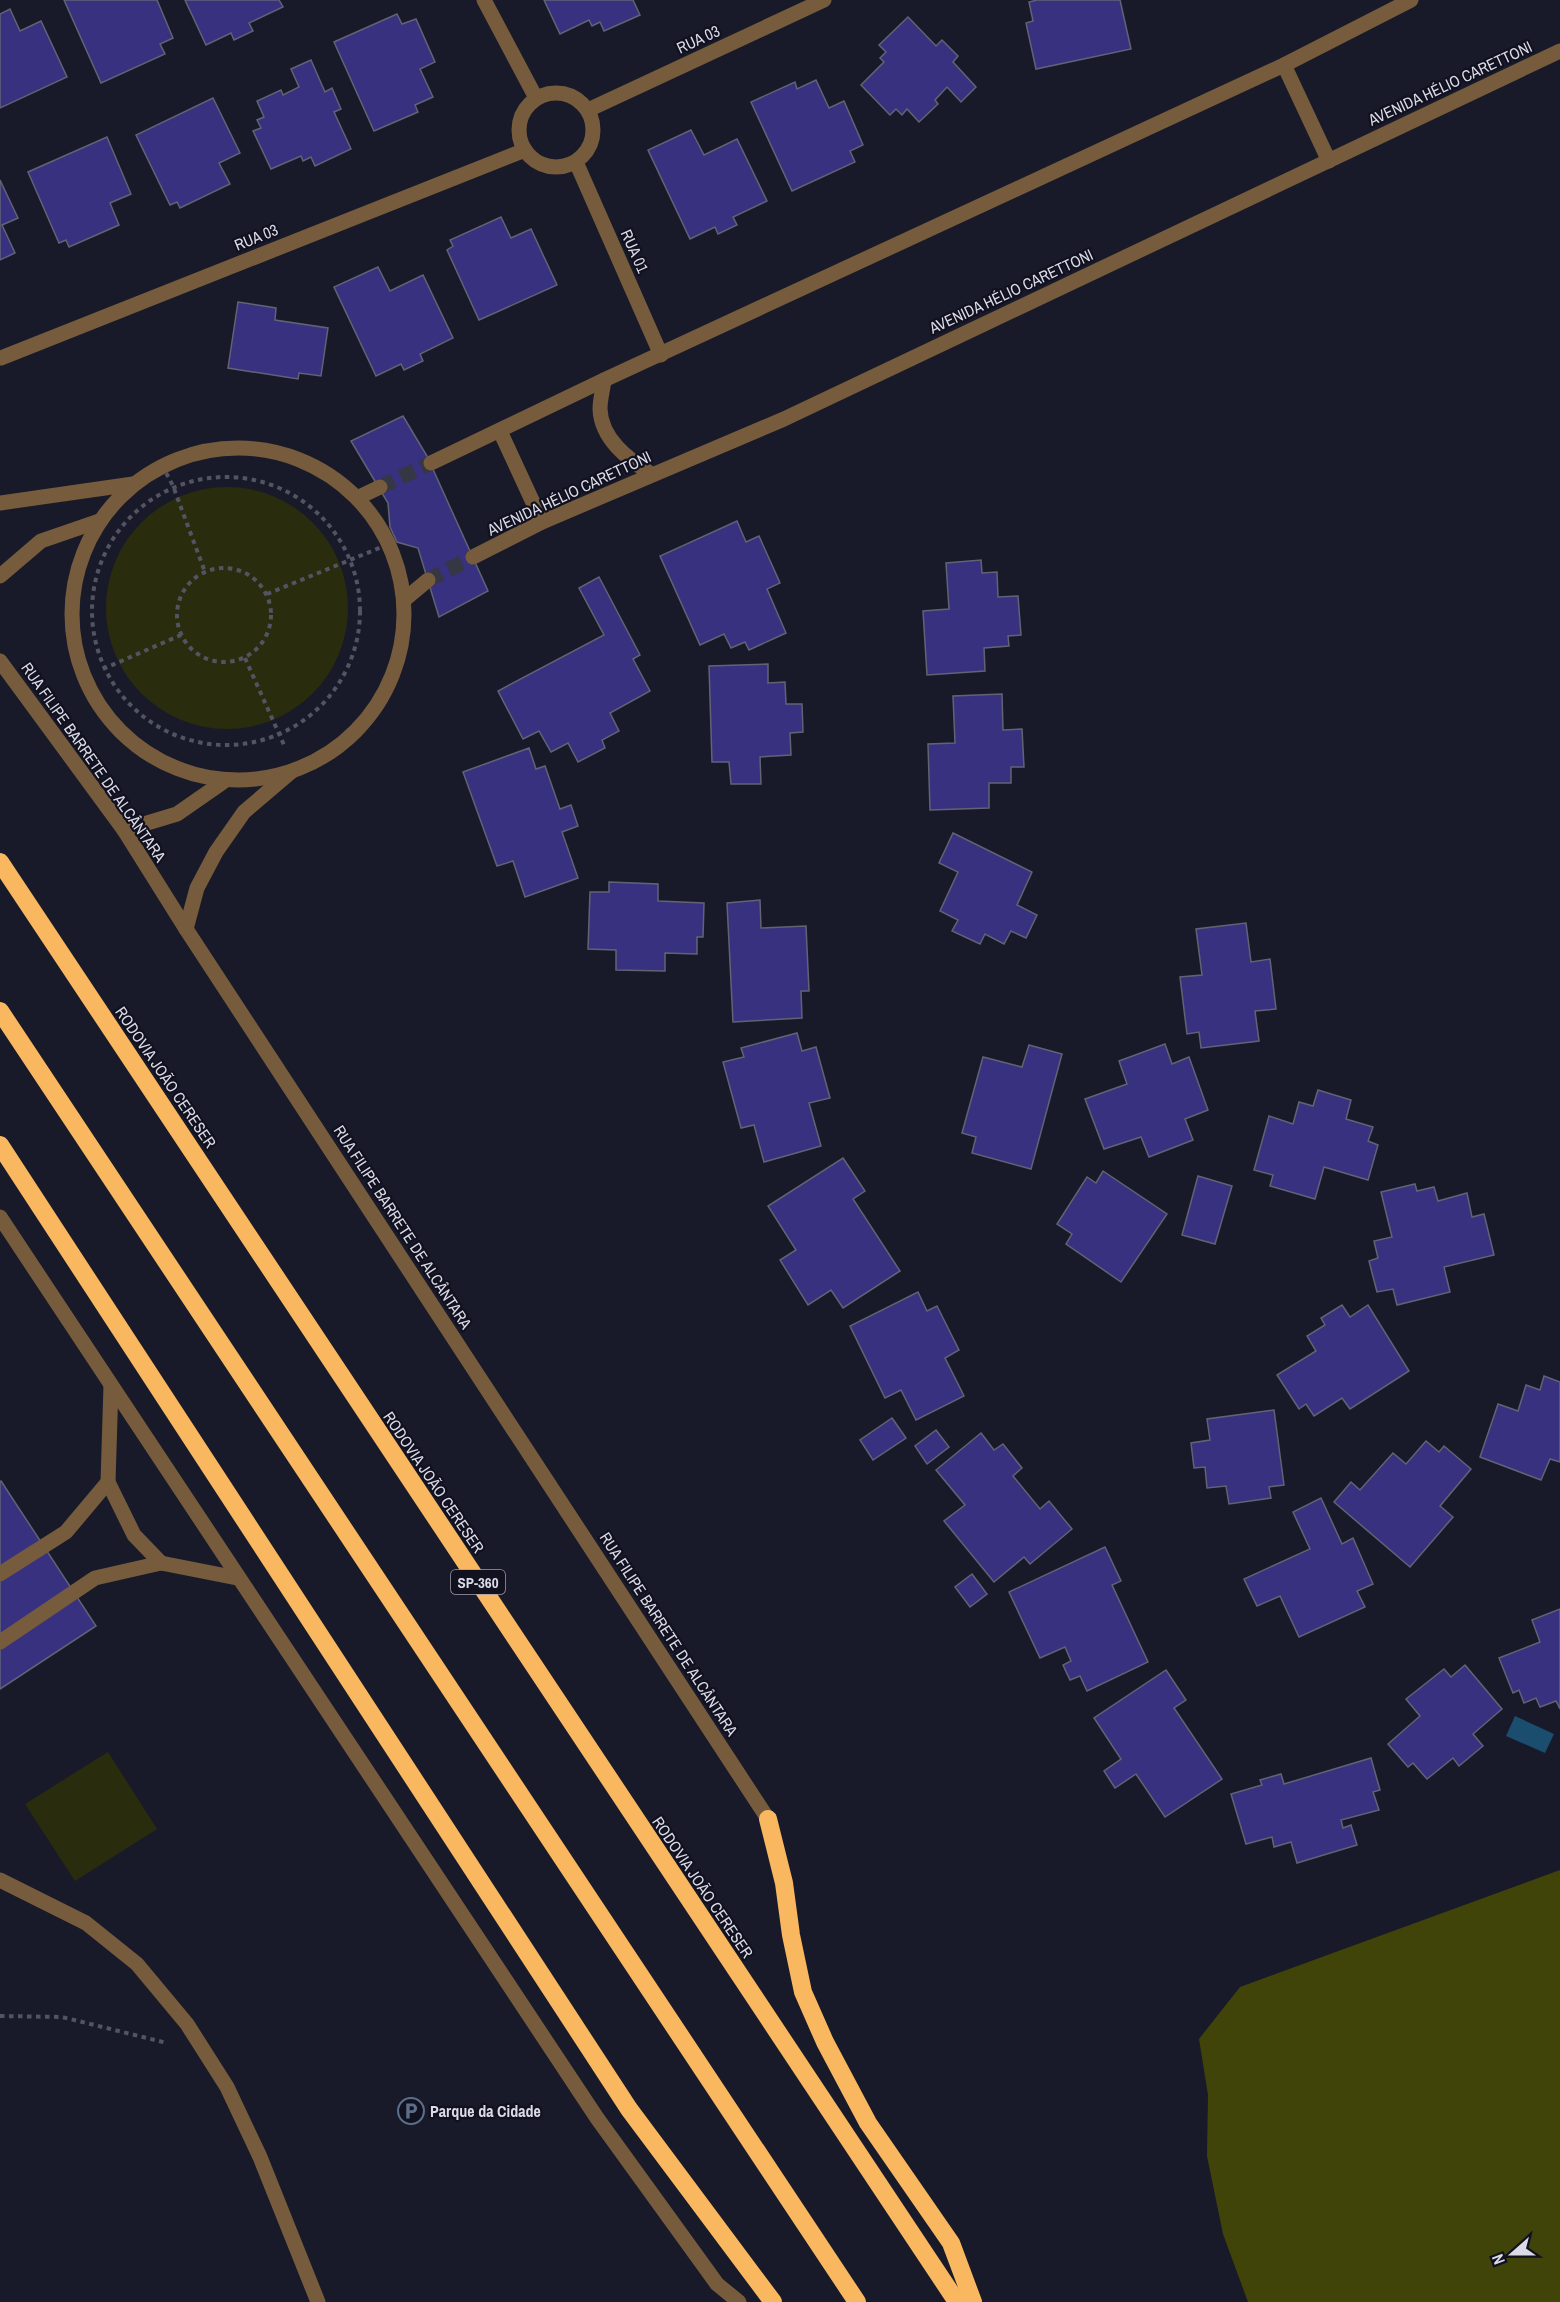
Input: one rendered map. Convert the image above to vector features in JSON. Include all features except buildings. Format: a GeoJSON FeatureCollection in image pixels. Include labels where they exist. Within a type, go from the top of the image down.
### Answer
{"type":"FeatureCollection","features":[{"type":"Feature","properties":{"kind":"highway","name":"RODOVIA JOÃO CERESER"},"geometry":{"type":"LineString","coordinates":[[0,862],[957,2302]]}},
{"type":"Feature","properties":{"kind":"highway"},"geometry":{"type":"LineString","coordinates":[[0,1011],[858,2302]]}},
{"type":"Feature","properties":{"kind":"highway"},"geometry":{"type":"LineString","coordinates":[[0,1145],[629,2109],[773,2302]]}},
{"type":"Feature","properties":{"kind":"highway"},"geometry":{"type":"LineString","coordinates":[[768,1819],[784,1883],[791,1935],[803,1992],[825,2042],[868,2123],[951,2243],[973,2302]]}},
{"type":"Feature","properties":{"kind":"street"},"geometry":{"type":"LineString","coordinates":[[484,0],[537,98]]}},
{"type":"Feature","properties":{"kind":"street","name":"RUA 03"},"geometry":{"type":"LineString","coordinates":[[588,110],[824,0]]}},
{"type":"Feature","properties":{"kind":"street"},"geometry":{"type":"LineString","coordinates":[[431,464],[604,380],[1284,64],[1411,0]]}},
{"type":"Feature","properties":{"kind":"street","name":"AVENIDA HÉLIO CARETTONI"},"geometry":{"type":"LineString","coordinates":[[473,557],[542,522],[784,419],[1560,51]]}},
{"type":"Feature","properties":{"kind":"street"},"geometry":{"type":"LineString","coordinates":[[1284,64],[1329,161]]}},
{"type":"Feature","properties":{"kind":"street"},"geometry":{"type":"LineString","coordinates":[[547,93],[570,95],[588,110],[593,124],[593,138],[587,152],[576,162],[563,167],[548,166],[535,160],[525,150],[519,136],[520,122],[526,108],[537,98],[547,93]]}},
{"type":"Feature","properties":{"kind":"street","name":"RUA 03"},"geometry":{"type":"LineString","coordinates":[[1,358],[525,150]]}},
{"type":"Feature","properties":{"kind":"street","name":"RUA 01"},"geometry":{"type":"LineString","coordinates":[[576,162],[661,355]]}},
{"type":"Feature","properties":{"kind":"street"},"geometry":{"type":"LineString","coordinates":[[604,380],[600,410],[608,435],[624,456],[651,474]]}},
{"type":"Feature","properties":{"kind":"street"},"geometry":{"type":"LineString","coordinates":[[500,431],[542,522]]}},
{"type":"Feature","properties":{"kind":"street"},"geometry":{"type":"LineString","coordinates":[[186,929],[197,888],[216,852],[244,812],[293,770],[344,744],[367,721],[379,703],[398,664],[404,632],[404,600],[389,544],[375,520],[357,498],[329,475],[298,459],[265,449],[230,447],[195,452],[162,465],[133,484],[99,521],[77,566],[71,615],[78,665],[100,709],[134,746],[177,771],[224,782],[293,770]]}},
{"type":"Feature","properties":{"kind":"street"},"geometry":{"type":"LineString","coordinates":[[0,503],[133,484]]}},
{"type":"Feature","properties":{"kind":"street"},"geometry":{"type":"LineString","coordinates":[[357,498],[380,488]]}},
{"type":"Feature","properties":{"kind":"street"},"geometry":{"type":"LineString","coordinates":[[0,576],[41,541],[99,521]]}},
{"type":"Feature","properties":{"kind":"street"},"geometry":{"type":"LineString","coordinates":[[404,600],[428,580]]}},
{"type":"Feature","properties":{"kind":"street","name":"RUA FILIPE BARRETE DE ALCÂNTARA"},"geometry":{"type":"LineString","coordinates":[[0,661],[124,830],[186,929],[768,1819]]}},
{"type":"Feature","properties":{"kind":"street"},"geometry":{"type":"LineString","coordinates":[[124,830],[177,814],[224,782]]}},
{"type":"Feature","properties":{"kind":"street"},"geometry":{"type":"LineString","coordinates":[[0,1217],[237,1578],[597,2118],[717,2284],[740,2302]]}},
{"type":"Feature","properties":{"kind":"street"},"geometry":{"type":"LineString","coordinates":[[111,1385],[108,1482],[134,1535],[161,1563]]}},
{"type":"Feature","properties":{"kind":"street"},"geometry":{"type":"LineString","coordinates":[[0,1574],[66,1532],[108,1482]]}},
{"type":"Feature","properties":{"kind":"street"},"geometry":{"type":"LineString","coordinates":[[0,1642],[95,1578],[161,1563],[237,1578]]}},
{"type":"Feature","properties":{"kind":"street"},"geometry":{"type":"LineString","coordinates":[[0,1880],[86,1923],[137,1964],[186,2024],[227,2087],[260,2157],[318,2302]]}},
{"type":"Feature","properties":{"kind":"path"},"geometry":{"type":"LineString","coordinates":[[162,465],[173,486],[205,572]]}},
{"type":"Feature","properties":{"kind":"path"},"geometry":{"type":"LineString","coordinates":[[214,476],[256,479],[296,495],[328,523],[351,560],[361,605],[356,651],[334,692],[301,724],[259,743],[213,747],[168,734],[130,707],[103,669],[90,616],[99,562],[128,517],[173,486],[214,476]]}},
{"type":"Feature","properties":{"kind":"path"},"geometry":{"type":"LineString","coordinates":[[267,594],[389,544]]}},
{"type":"Feature","properties":{"kind":"path"},"geometry":{"type":"LineString","coordinates":[[219,568],[241,571],[259,582],[267,594],[271,608],[271,624],[266,638],[257,650],[245,658],[231,663],[216,662],[202,657],[181,635],[178,606],[183,591],[205,572],[219,568]]}},
{"type":"Feature","properties":{"kind":"path"},"geometry":{"type":"LineString","coordinates":[[103,669],[181,635]]}},
{"type":"Feature","properties":{"kind":"path"},"geometry":{"type":"LineString","coordinates":[[245,658],[280,734],[293,770]]}},
{"type":"Feature","properties":{"kind":"path"},"geometry":{"type":"LineString","coordinates":[[0,2016],[62,2017],[205,2052]]}},
{"type":"Feature","properties":{"kind":"green space"},"geometry":{"type":"Polygon","coordinates":[[[215,487],[239,487],[262,492],[284,501],[313,522],[328,541],[339,562],[346,584],[348,608],[346,632],[339,654],[328,675],[313,694],[284,715],[262,724],[239,729],[215,729],[192,724],[170,715],[150,702],[133,685],[120,665],[111,643],[106,620],[106,596],[111,573],[120,551],[133,531],[150,514],[170,501],[192,492],[215,487]]]}},
{"type":"Feature","properties":{"kind":"green space"},"geometry":{"type":"Polygon","coordinates":[[[108,1752],[157,1829],[75,1881],[25,1804],[108,1752]]]}},
{"type":"Feature","properties":{"kind":"shaded area"},"geometry":{"type":"Polygon","coordinates":[[[1560,1870],[1560,2302],[1248,2302],[1223,2234],[1207,2156],[1208,2095],[1199,2039],[1240,1987],[1560,1870]]]}},
{"type":"Feature","properties":{"kind":"water"},"geometry":{"type":"Polygon","coordinates":[[[1515,1716],[1554,1734],[1545,1753],[1506,1736],[1515,1716]]]}},
{"type":"Feature","properties":{"kind":"tunnel"},"geometry":{"type":"LineString","coordinates":[[380,487],[431,463]]}},
{"type":"Feature","properties":{"kind":"tunnel"},"geometry":{"type":"LineString","coordinates":[[428,580],[473,557]]}},
{"type":"Feature","properties":{"kind":"place","name":"Parque da Cidade"},"geometry":{"type":"Point","coordinates":[411,2111]}}]}
